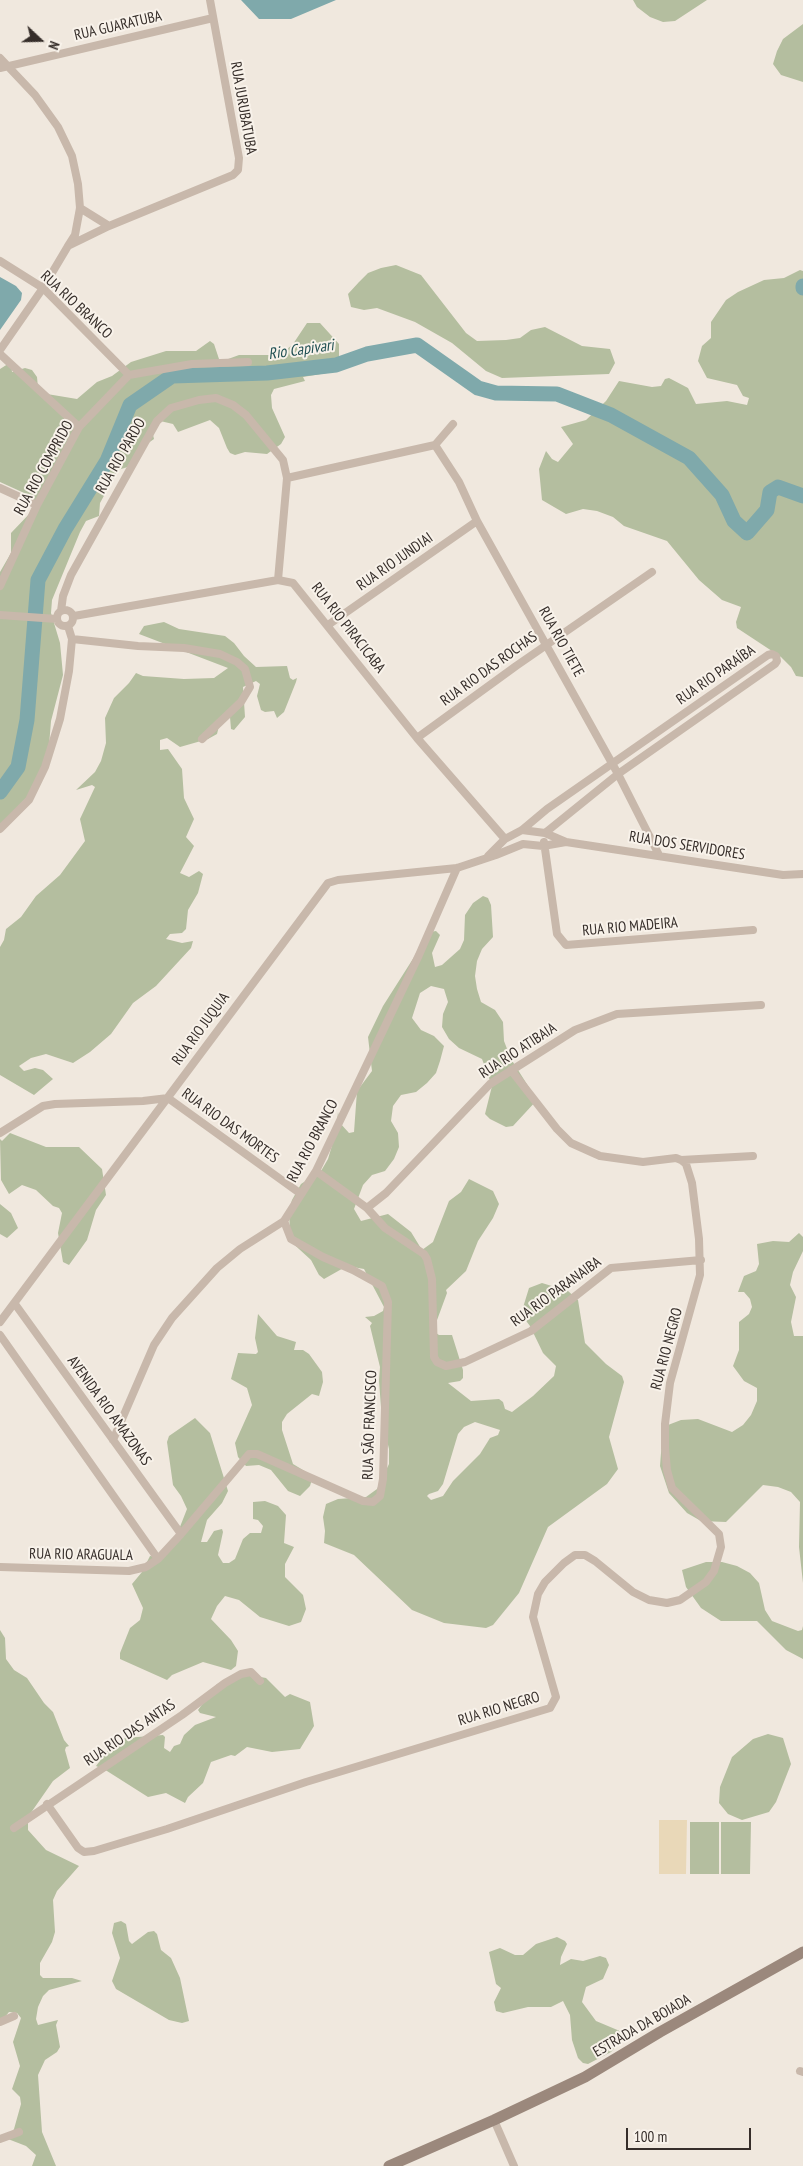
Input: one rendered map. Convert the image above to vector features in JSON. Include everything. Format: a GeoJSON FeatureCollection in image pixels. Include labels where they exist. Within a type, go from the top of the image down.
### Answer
{"type":"FeatureCollection","features":[{"type":"Feature","properties":{"kind":"main road","name":"ESTRADA DA BOIADA"},"geometry":{"type":"LineString","coordinates":[[388,2166],[494,2120],[585,2077],[660,2032],[803,1952]]}},
{"type":"Feature","properties":{"kind":"street","name":"RUA JURUBATUBA"},"geometry":{"type":"LineString","coordinates":[[68,246],[109,226],[234,175],[238,170],[239,158],[210,0]]}},
{"type":"Feature","properties":{"kind":"street","name":"RUA GUARATUBA"},"geometry":{"type":"LineString","coordinates":[[4,67],[213,18]]}},
{"type":"Feature","properties":{"kind":"street"},"geometry":{"type":"LineString","coordinates":[[0,58],[4,67],[35,96],[58,127],[72,156],[78,184],[80,208],[74,234],[68,246],[43,288],[0,350]]}},
{"type":"Feature","properties":{"kind":"street"},"geometry":{"type":"LineString","coordinates":[[80,208],[96,220],[109,226]]}},
{"type":"Feature","properties":{"kind":"street","name":"RUA RIO BRANCO"},"geometry":{"type":"LineString","coordinates":[[0,261],[43,288],[129,375]]}},
{"type":"Feature","properties":{"kind":"street"},"geometry":{"type":"LineString","coordinates":[[0,354],[79,427]]}},
{"type":"Feature","properties":{"kind":"street"},"geometry":{"type":"LineString","coordinates":[[129,375],[192,364],[248,362]]}},
{"type":"Feature","properties":{"kind":"street","name":"RUA RIO COMPRIDO"},"geometry":{"type":"LineString","coordinates":[[0,586],[37,505],[79,427],[129,375]]}},
{"type":"Feature","properties":{"kind":"street","name":"RUA RIO PARDO"},"geometry":{"type":"LineString","coordinates":[[61,611],[63,596],[96,528],[157,421],[171,408],[182,403],[216,398],[232,405],[246,415],[284,460],[287,478],[278,580]]}},
{"type":"Feature","properties":{"kind":"street"},"geometry":{"type":"LineString","coordinates":[[287,478],[435,445],[453,424]]}},
{"type":"Feature","properties":{"kind":"street","name":"RUA RIO TIETE"},"geometry":{"type":"LineString","coordinates":[[435,445],[459,482],[477,521],[618,774],[658,855]]}},
{"type":"Feature","properties":{"kind":"street"},"geometry":{"type":"LineString","coordinates":[[0,488],[37,505]]}},
{"type":"Feature","properties":{"kind":"street","name":"RUA RIO JUNDIAI"},"geometry":{"type":"LineString","coordinates":[[328,625],[477,521]]}},
{"type":"Feature","properties":{"kind":"street","name":"RUA RIO DAS ROCHAS"},"geometry":{"type":"LineString","coordinates":[[417,738],[547,644],[652,572]]}},
{"type":"Feature","properties":{"kind":"street"},"geometry":{"type":"LineString","coordinates":[[74,616],[278,580]]}},
{"type":"Feature","properties":{"kind":"street","name":"RUA RIO PIRACICABA"},"geometry":{"type":"LineString","coordinates":[[278,580],[292,583],[298,588],[417,738],[505,838]]}},
{"type":"Feature","properties":{"kind":"street"},"geometry":{"type":"LineString","coordinates":[[57,619],[61,611],[69,611],[74,616]]}},
{"type":"Feature","properties":{"kind":"street"},"geometry":{"type":"LineString","coordinates":[[0,615],[19,618],[57,619]]}},
{"type":"Feature","properties":{"kind":"street"},"geometry":{"type":"LineString","coordinates":[[68,626],[73,622],[74,616]]}},
{"type":"Feature","properties":{"kind":"street"},"geometry":{"type":"LineString","coordinates":[[57,619],[60,624],[68,626]]}},
{"type":"Feature","properties":{"kind":"street"},"geometry":{"type":"LineString","coordinates":[[0,829],[29,800],[44,767],[60,719],[71,653],[72,639],[68,626]]}},
{"type":"Feature","properties":{"kind":"street"},"geometry":{"type":"LineString","coordinates":[[72,639],[138,646],[184,648],[220,654],[237,662],[245,669],[250,687],[241,702],[202,739]]}},
{"type":"Feature","properties":{"kind":"street","name":"RUA RIO PARAÍBA"},"geometry":{"type":"LineString","coordinates":[[505,838],[522,830],[539,814],[768,655],[776,656],[777,661],[774,664],[618,774],[545,833]]}},
{"type":"Feature","properties":{"kind":"street"},"geometry":{"type":"LineString","coordinates":[[522,830],[523,844]]}},
{"type":"Feature","properties":{"kind":"street","name":"RUA DOS SERVIDORES"},"geometry":{"type":"LineString","coordinates":[[522,830],[545,833],[566,842],[776,874],[803,874]]}},
{"type":"Feature","properties":{"kind":"street","name":"RUA RIO MADEIRA"},"geometry":{"type":"LineString","coordinates":[[545,833],[543,846],[557,934],[566,945],[753,930]]}},
{"type":"Feature","properties":{"kind":"street","name":"RUA RIO JUQUIA"},"geometry":{"type":"LineString","coordinates":[[487,858],[505,838]]}},
{"type":"Feature","properties":{"kind":"street","name":"RUA DOS SERVIDORES"},"geometry":{"type":"LineString","coordinates":[[523,844],[543,846],[566,842]]}},
{"type":"Feature","properties":{"kind":"street","name":"RUA RIO JUQUIA"},"geometry":{"type":"LineString","coordinates":[[0,1322],[328,883],[338,880],[457,868],[523,844]]}},
{"type":"Feature","properties":{"kind":"street","name":"RUA RIO BRANCO"},"geometry":{"type":"LineString","coordinates":[[112,1440],[154,1346],[172,1318],[217,1268],[240,1249],[284,1221],[316,1172],[457,868]]}},
{"type":"Feature","properties":{"kind":"street","name":"RUA RIO ATIBAIA"},"geometry":{"type":"LineString","coordinates":[[367,1208],[386,1193],[490,1084],[575,1030],[616,1014],[761,1005]]}},
{"type":"Feature","properties":{"kind":"street"},"geometry":{"type":"LineString","coordinates":[[511,1070],[557,1129],[571,1143],[582,1149],[620,1160],[643,1162],[676,1158],[681,1160],[752,1156]]}},
{"type":"Feature","properties":{"kind":"street"},"geometry":{"type":"LineString","coordinates":[[0,1133],[44,1106],[168,1098]]}},
{"type":"Feature","properties":{"kind":"street","name":"RUA RIO DAS MORTES"},"geometry":{"type":"LineString","coordinates":[[168,1098],[301,1194]]}},
{"type":"Feature","properties":{"kind":"street","name":"RUA RIO NEGRO"},"geometry":{"type":"LineString","coordinates":[[48,1804],[78,1848],[84,1852],[94,1851],[167,1829],[306,1782],[550,1708],[556,1697],[533,1617],[538,1594],[545,1582],[575,1555],[585,1555],[595,1561],[619,1582],[649,1600],[667,1603],[680,1600],[693,1593],[706,1582],[714,1570],[721,1547],[719,1534],[672,1488],[667,1470],[665,1424],[670,1383],[698,1290],[701,1260],[692,1183],[686,1164],[681,1160]]}},
{"type":"Feature","properties":{"kind":"street"},"geometry":{"type":"LineString","coordinates":[[316,1172],[367,1208]]}},
{"type":"Feature","properties":{"kind":"street","name":"RUA RIO PARANAIBA"},"geometry":{"type":"LineString","coordinates":[[367,1208],[385,1228],[424,1254],[427,1259],[432,1279],[434,1357],[438,1362],[446,1366],[465,1362],[531,1331],[611,1268],[701,1260]]}},
{"type":"Feature","properties":{"kind":"street","name":"RUA SÃO FRANCISCO"},"geometry":{"type":"LineString","coordinates":[[158,1559],[182,1534],[249,1454],[257,1454],[362,1501],[373,1502],[380,1496],[383,1479],[388,1302],[382,1286],[291,1239],[284,1221]]}},
{"type":"Feature","properties":{"kind":"street","name":"AVENIDA RIO AMAZONAS"},"geometry":{"type":"LineString","coordinates":[[15,1304],[182,1534]]}},
{"type":"Feature","properties":{"kind":"street"},"geometry":{"type":"LineString","coordinates":[[0,1335],[158,1559]]}},
{"type":"Feature","properties":{"kind":"street","name":"RUA RIO ARAGUALA"},"geometry":{"type":"LineString","coordinates":[[0,1567],[129,1571],[146,1566],[158,1559]]}},
{"type":"Feature","properties":{"kind":"street","name":"RUA RIO DAS ANTAS"},"geometry":{"type":"LineString","coordinates":[[14,1828],[182,1715],[225,1683],[241,1674],[251,1672],[260,1681]]}},
{"type":"Feature","properties":{"kind":"street"},"geometry":{"type":"LineString","coordinates":[[0,2022],[14,2016]]}},
{"type":"Feature","properties":{"kind":"street"},"geometry":{"type":"LineString","coordinates":[[494,2120],[514,2166]]}},
{"type":"Feature","properties":{"kind":"street"},"geometry":{"type":"LineString","coordinates":[[0,2139],[19,2132]]}},
{"type":"Feature","properties":{"kind":"green space"},"geometry":{"type":"Polygon","coordinates":[[[633,0],[707,0],[675,21],[663,22],[650,17],[637,7],[633,0]]]}},
{"type":"Feature","properties":{"kind":"green space"},"geometry":{"type":"Polygon","coordinates":[[[803,24],[803,82],[781,75],[773,64],[783,39],[803,24]]]}},
{"type":"Feature","properties":{"kind":"green space"},"geometry":{"type":"Polygon","coordinates":[[[396,265],[421,275],[466,333],[477,341],[520,338],[531,330],[545,327],[582,346],[610,349],[615,363],[609,374],[502,378],[486,371],[452,343],[415,322],[377,308],[364,310],[351,307],[348,294],[368,273],[396,265]]]}},
{"type":"Feature","properties":{"kind":"green space"},"geometry":{"type":"Polygon","coordinates":[[[800,270],[803,271],[803,677],[796,676],[791,667],[781,657],[737,628],[736,622],[741,607],[722,600],[699,580],[667,541],[624,526],[613,517],[597,511],[583,509],[566,514],[542,500],[539,469],[546,451],[552,459],[558,462],[573,444],[561,427],[586,420],[606,401],[619,381],[652,387],[661,386],[665,379],[669,378],[688,388],[696,404],[727,401],[747,405],[749,398],[743,396],[737,385],[707,378],[698,361],[702,346],[711,338],[711,322],[726,300],[738,292],[764,280],[784,278],[800,270]]]}},
{"type":"Feature","properties":{"kind":"green space"},"geometry":{"type":"Polygon","coordinates":[[[307,323],[320,323],[339,344],[339,357],[327,373],[303,377],[305,381],[274,389],[271,395],[272,408],[285,437],[281,444],[267,454],[245,452],[235,455],[230,453],[219,428],[210,420],[178,432],[173,424],[156,420],[151,426],[154,439],[144,446],[134,465],[118,470],[100,503],[99,516],[86,521],[52,600],[51,613],[60,643],[63,675],[51,721],[49,746],[33,791],[0,825],[0,572],[11,553],[11,533],[33,510],[34,502],[22,492],[0,482],[0,369],[11,362],[12,372],[25,368],[32,370],[37,377],[38,388],[47,394],[77,399],[97,382],[112,376],[131,362],[166,351],[196,351],[210,341],[214,344],[220,362],[239,355],[270,355],[285,351],[293,344],[307,323]]]}},
{"type":"Feature","properties":{"kind":"green space"},"geometry":{"type":"Polygon","coordinates":[[[164,622],[179,629],[225,636],[256,667],[287,666],[290,678],[293,680],[297,678],[296,682],[284,712],[277,718],[274,711],[265,712],[261,710],[257,696],[260,684],[256,681],[243,687],[245,717],[234,730],[231,729],[230,717],[219,726],[217,734],[208,739],[180,747],[167,738],[160,740],[160,750],[168,749],[182,769],[184,798],[194,819],[186,837],[194,846],[180,873],[189,877],[199,871],[203,874],[198,893],[188,910],[186,929],[182,933],[170,934],[166,939],[182,943],[193,941],[191,948],[156,986],[133,1003],[111,1034],[90,1052],[73,1063],[46,1054],[31,1058],[19,1066],[24,1071],[35,1068],[43,1070],[53,1079],[34,1095],[0,1075],[0,947],[4,940],[6,929],[21,917],[36,896],[60,875],[85,841],[80,819],[95,787],[92,785],[76,790],[95,772],[101,761],[106,743],[105,718],[114,698],[136,673],[143,676],[184,679],[214,678],[228,668],[139,634],[144,626],[164,622]]]}},
{"type":"Feature","properties":{"kind":"green space"},"geometry":{"type":"Polygon","coordinates":[[[483,896],[488,898],[491,905],[493,937],[482,949],[477,961],[475,976],[481,1002],[495,1010],[503,1022],[504,1041],[511,1059],[537,1100],[513,1126],[506,1127],[490,1119],[485,1114],[492,1086],[482,1059],[459,1048],[449,1039],[442,1027],[443,1014],[448,1002],[444,989],[431,986],[420,993],[412,1018],[421,1030],[434,1036],[444,1046],[436,1073],[416,1092],[401,1095],[393,1106],[391,1121],[398,1133],[399,1147],[394,1159],[385,1171],[372,1175],[363,1185],[354,1209],[361,1221],[388,1214],[411,1232],[422,1250],[433,1242],[449,1201],[461,1192],[469,1179],[493,1191],[499,1204],[493,1218],[478,1241],[466,1271],[446,1290],[447,1293],[433,1331],[439,1335],[452,1335],[463,1370],[463,1378],[460,1381],[448,1383],[471,1401],[499,1399],[503,1402],[505,1409],[512,1412],[533,1396],[554,1376],[556,1366],[543,1353],[530,1326],[521,1314],[529,1288],[542,1283],[568,1291],[578,1300],[585,1343],[606,1364],[622,1376],[624,1382],[609,1437],[618,1469],[607,1484],[548,1527],[519,1593],[493,1625],[486,1628],[444,1623],[412,1610],[354,1555],[324,1543],[323,1517],[326,1504],[338,1499],[366,1497],[377,1489],[389,1464],[389,1449],[382,1420],[379,1381],[380,1367],[370,1326],[372,1323],[365,1317],[374,1316],[383,1311],[384,1307],[364,1269],[347,1266],[324,1279],[319,1275],[311,1260],[287,1238],[290,1234],[289,1210],[292,1200],[301,1184],[321,1171],[328,1159],[336,1132],[338,1112],[340,1123],[349,1133],[354,1132],[357,1091],[372,1071],[368,1037],[383,1006],[430,932],[436,931],[440,935],[432,953],[435,967],[442,965],[460,949],[464,940],[465,915],[473,903],[483,896]],[[475,1422],[464,1427],[458,1434],[443,1484],[438,1491],[427,1496],[431,1500],[443,1496],[453,1481],[480,1454],[490,1438],[498,1435],[500,1430],[475,1422]]]}},
{"type":"Feature","properties":{"kind":"green space"},"geometry":{"type":"Polygon","coordinates":[[[10,1133],[46,1147],[79,1147],[102,1169],[106,1195],[96,1210],[87,1240],[69,1265],[63,1262],[58,1233],[62,1213],[59,1208],[53,1206],[36,1190],[22,1185],[9,1194],[1,1180],[0,1139],[2,1141],[10,1133]]]}},
{"type":"Feature","properties":{"kind":"green space"},"geometry":{"type":"Polygon","coordinates":[[[0,1204],[11,1213],[18,1228],[7,1238],[0,1234],[0,1204]]]}},
{"type":"Feature","properties":{"kind":"green space"},"geometry":{"type":"Polygon","coordinates":[[[799,1233],[803,1237],[803,1251],[793,1272],[790,1285],[796,1297],[791,1322],[794,1336],[803,1336],[803,1583],[799,1547],[800,1502],[791,1492],[778,1487],[763,1485],[726,1522],[701,1521],[687,1513],[669,1493],[660,1466],[662,1440],[668,1425],[681,1420],[698,1419],[732,1432],[743,1425],[751,1415],[757,1401],[757,1388],[744,1381],[733,1366],[739,1350],[739,1322],[749,1314],[752,1307],[750,1299],[744,1292],[738,1292],[744,1276],[756,1271],[759,1264],[757,1244],[773,1241],[789,1242],[799,1233]]]}},
{"type":"Feature","properties":{"kind":"green space"},"geometry":{"type":"Polygon","coordinates":[[[258,1314],[277,1336],[296,1342],[294,1350],[303,1350],[309,1354],[322,1372],[323,1382],[319,1396],[312,1394],[287,1414],[282,1422],[282,1430],[293,1464],[313,1476],[310,1486],[300,1496],[288,1491],[271,1470],[259,1465],[246,1466],[238,1457],[235,1443],[252,1405],[247,1388],[231,1379],[238,1353],[256,1354],[258,1352],[255,1338],[258,1314]]]}},
{"type":"Feature","properties":{"kind":"green space"},"geometry":{"type":"Polygon","coordinates":[[[195,1418],[210,1433],[228,1491],[222,1503],[207,1520],[201,1542],[207,1542],[214,1531],[222,1529],[218,1555],[223,1563],[229,1563],[235,1559],[243,1539],[250,1533],[261,1533],[263,1526],[258,1520],[253,1519],[253,1502],[265,1501],[278,1506],[286,1515],[284,1543],[294,1547],[285,1564],[285,1577],[303,1595],[306,1609],[301,1622],[289,1626],[260,1617],[239,1600],[225,1596],[217,1606],[211,1619],[231,1640],[238,1651],[236,1666],[231,1670],[203,1662],[172,1675],[167,1680],[120,1659],[120,1653],[130,1628],[140,1620],[143,1608],[132,1584],[142,1572],[150,1556],[160,1557],[176,1537],[187,1509],[173,1485],[167,1442],[169,1436],[195,1418]]]}},
{"type":"Feature","properties":{"kind":"green space"},"geometry":{"type":"Polygon","coordinates":[[[706,1562],[722,1562],[737,1566],[750,1573],[759,1583],[765,1610],[772,1621],[798,1631],[802,1630],[803,1626],[803,1659],[786,1650],[757,1621],[721,1621],[701,1608],[686,1587],[682,1570],[706,1562]]]}},
{"type":"Feature","properties":{"kind":"green space"},"geometry":{"type":"Polygon","coordinates":[[[0,1630],[5,1638],[6,1659],[14,1670],[27,1678],[44,1703],[53,1712],[64,1740],[69,1746],[65,1750],[70,1768],[53,1781],[28,1817],[28,1830],[46,1850],[79,1866],[57,1891],[53,1900],[55,1932],[52,1942],[40,1963],[40,1975],[43,1978],[72,1978],[82,1981],[49,1990],[43,1996],[38,2007],[36,2019],[38,2025],[58,2020],[56,2025],[60,2047],[57,2052],[45,2060],[38,2075],[42,2132],[56,2166],[32,2166],[36,2155],[26,2146],[8,2139],[14,2129],[21,2104],[20,2097],[12,2089],[20,2066],[13,2042],[21,2018],[17,2013],[9,2012],[0,2023],[0,1630]]]}},
{"type":"Feature","properties":{"kind":"green space"},"geometry":{"type":"Polygon","coordinates":[[[250,1675],[266,1678],[285,1697],[290,1694],[310,1702],[314,1726],[300,1749],[272,1752],[247,1747],[235,1756],[231,1755],[211,1762],[203,1783],[188,1797],[185,1803],[166,1793],[148,1797],[96,1766],[112,1745],[125,1738],[163,1735],[165,1737],[164,1748],[170,1752],[174,1746],[180,1744],[184,1735],[195,1725],[216,1717],[200,1713],[198,1710],[217,1684],[250,1675]]]}},
{"type":"Feature","properties":{"kind":"green space"},"geometry":{"type":"Polygon","coordinates":[[[768,1734],[783,1738],[791,1764],[776,1802],[769,1812],[742,1820],[728,1814],[719,1803],[720,1787],[732,1757],[753,1739],[768,1734]]]}},
{"type":"Feature","properties":{"kind":"green space"},"geometry":{"type":"Polygon","coordinates":[[[690,1822],[719,1822],[719,1874],[690,1874],[690,1822]]]}},
{"type":"Feature","properties":{"kind":"green space"},"geometry":{"type":"Polygon","coordinates":[[[721,1822],[751,1822],[750,1874],[721,1874],[721,1822]]]}},
{"type":"Feature","properties":{"kind":"green space"},"geometry":{"type":"Polygon","coordinates":[[[121,1921],[126,1924],[129,1941],[132,1944],[148,1932],[154,1931],[157,1934],[161,1950],[171,1958],[180,1978],[189,2021],[182,2023],[169,2020],[116,1989],[112,1981],[120,1958],[112,1933],[114,1923],[121,1921]]]}},
{"type":"Feature","properties":{"kind":"green space"},"geometry":{"type":"Polygon","coordinates":[[[557,1937],[567,1944],[561,1957],[560,1965],[571,1959],[583,1961],[600,1956],[606,1958],[609,1965],[603,1979],[586,1987],[582,2002],[596,2021],[627,2034],[611,2052],[588,2064],[583,2063],[578,2058],[572,2040],[570,2015],[563,2001],[551,2007],[528,2007],[503,2013],[496,2011],[494,2002],[501,1988],[496,1984],[489,1952],[500,1948],[515,1955],[523,1955],[536,1944],[557,1937]]]}},
{"type":"Feature","properties":{"kind":"sand"},"geometry":{"type":"Polygon","coordinates":[[[659,1820],[687,1820],[686,1874],[659,1874],[659,1820]]]}},
{"type":"Feature","properties":{"kind":"water"},"geometry":{"type":"Polygon","coordinates":[[[241,0],[336,0],[291,19],[259,19],[241,0]]]}},
{"type":"Feature","properties":{"kind":"water"},"geometry":{"type":"Polygon","coordinates":[[[0,277],[16,286],[22,293],[21,300],[0,330],[0,277]]]}},
{"type":"Feature","properties":{"kind":"waterway","name":"Rio Capivari"},"geometry":{"type":"LineString","coordinates":[[0,792],[18,767],[27,720],[38,580],[65,529],[107,461],[130,405],[172,376],[267,373],[336,365],[367,354],[417,345],[478,388],[496,393],[557,394],[611,415],[689,458],[722,495],[734,521],[747,533],[767,510],[770,492],[778,487],[803,496]]}}]}
